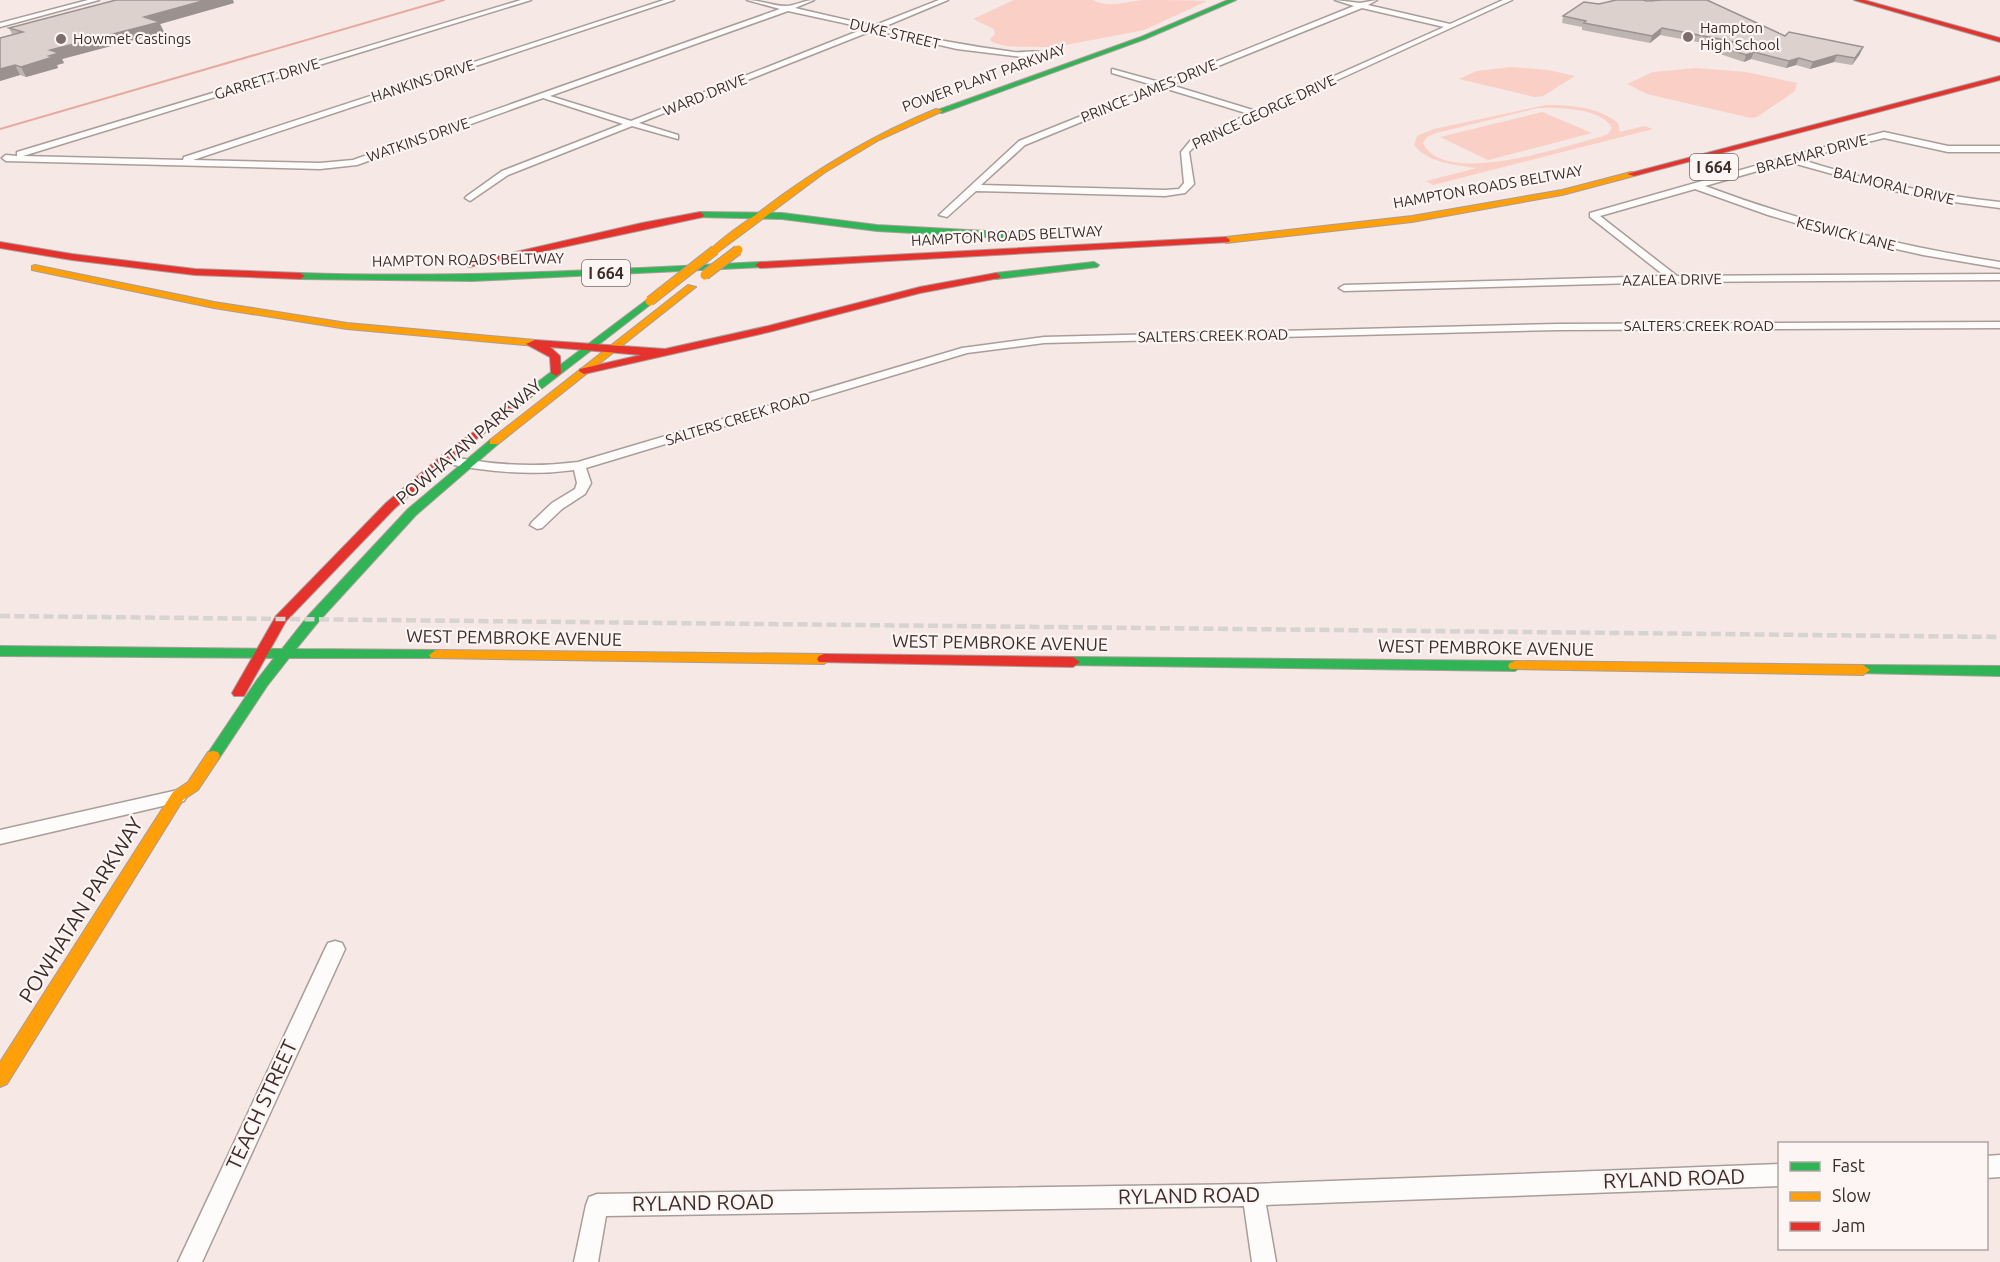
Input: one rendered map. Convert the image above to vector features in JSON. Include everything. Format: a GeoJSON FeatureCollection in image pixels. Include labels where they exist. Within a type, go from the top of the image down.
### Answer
{"type":"FeatureCollection","features":[{"type":"Feature","properties":{"kind":"main road","name":"POWER PLANT PARKWAY"},"geometry":{"type":"LineString","coordinates":[[760,214],[828,165],[887,132],[1162,31],[1233,0]]}},
{"type":"Feature","properties":{"kind":"main road","name":"POWER PLANT PARKWAY"},"geometry":{"type":"LineString","coordinates":[[782,216],[845,168],[905,135],[1190,27],[1250,0]]}},
{"type":"Feature","properties":{"kind":"main road"},"geometry":{"type":"LineString","coordinates":[[1857,0],[2000,40]]}},
{"type":"Feature","properties":{"kind":"main road","name":"HAMPTON ROADS BELTWAY"},"geometry":{"type":"LineString","coordinates":[[0,245],[149,267],[242,275],[355,279],[471,279],[1214,241],[1412,219],[1552,194],[2000,78]]}},
{"type":"Feature","properties":{"kind":"main road","name":"HAMPTON ROADS BELTWAY"},"geometry":{"type":"LineString","coordinates":[[1524,213],[1577,202],[2000,91]]}},
{"type":"Feature","properties":{"kind":"main road"},"geometry":{"type":"LineString","coordinates":[[242,275],[378,273],[439,268],[529,254],[688,217],[760,214],[906,230],[1065,238],[1181,238],[1214,241]]}},
{"type":"Feature","properties":{"kind":"main road","name":"POWHATAN PARKWAY"},"geometry":{"type":"LineString","coordinates":[[0,1078],[178,796],[180,783],[248,680],[281,619],[382,514],[444,459],[760,214]]}},
{"type":"Feature","properties":{"kind":"main road"},"geometry":{"type":"LineString","coordinates":[[762,231],[782,216]]}},
{"type":"Feature","properties":{"kind":"main road","name":"HAMPTON ROADS BELTWAY"},"geometry":{"type":"LineString","coordinates":[[1371,238],[1458,225]]}},
{"type":"Feature","properties":{"kind":"main road","name":"HAMPTON ROADS BELTWAY"},"geometry":{"type":"LineString","coordinates":[[351,291],[681,282],[1158,257],[1318,244]]}},
{"type":"Feature","properties":{"kind":"main road","name":"POWHATAN PARKWAY"},"geometry":{"type":"LineString","coordinates":[[178,796],[193,786],[231,725],[313,619],[412,512],[466,464],[742,246]]}},
{"type":"Feature","properties":{"kind":"main road"},"geometry":{"type":"LineString","coordinates":[[186,285],[18,264],[279,316],[347,326],[530,344],[650,353],[663,351]]}},
{"type":"Feature","properties":{"kind":"main road"},"geometry":{"type":"LineString","coordinates":[[584,371],[663,351],[769,329],[957,282],[1018,272],[1112,264]]}},
{"type":"Feature","properties":{"kind":"main road"},"geometry":{"type":"LineString","coordinates":[[530,344],[546,350],[556,358],[558,364],[556,372]]}},
{"type":"Feature","properties":{"kind":"main road","name":"WEST PEMBROKE AVENUE"},"geometry":{"type":"LineString","coordinates":[[0,651],[286,652],[2000,671]]}},
{"type":"Feature","properties":{"kind":"street"},"geometry":{"type":"LineString","coordinates":[[0,25],[96,0]]}},
{"type":"Feature","properties":{"kind":"street","name":"GARRETT DRIVE"},"geometry":{"type":"LineString","coordinates":[[3,159],[528,0]]}},
{"type":"Feature","properties":{"kind":"street","name":"HANKINS DRIVE"},"geometry":{"type":"LineString","coordinates":[[175,163],[671,0]]}},
{"type":"Feature","properties":{"kind":"street","name":"DUKE STREET"},"geometry":{"type":"LineString","coordinates":[[750,0],[957,47],[1022,55],[1042,54]]}},
{"type":"Feature","properties":{"kind":"street","name":"WATKINS DRIVE"},"geometry":{"type":"LineString","coordinates":[[3,159],[337,166],[395,149],[811,0]]}},
{"type":"Feature","properties":{"kind":"street","name":"WARD DRIVE"},"geometry":{"type":"LineString","coordinates":[[470,198],[505,173],[945,0]]}},
{"type":"Feature","properties":{"kind":"street"},"geometry":{"type":"LineString","coordinates":[[1338,0],[1450,26]]}},
{"type":"Feature","properties":{"kind":"street","name":"PRINCE JAMES DRIVE"},"geometry":{"type":"LineString","coordinates":[[944,214],[1022,143],[1374,0]]}},
{"type":"Feature","properties":{"kind":"street","name":"PRINCE GEORGE DRIVE"},"geometry":{"type":"LineString","coordinates":[[973,188],[1165,193],[1182,191],[1189,184],[1185,156],[1187,147],[1194,142],[1509,0]]}},
{"type":"Feature","properties":{"kind":"street"},"geometry":{"type":"LineString","coordinates":[[1115,72],[1256,114]]}},
{"type":"Feature","properties":{"kind":"street"},"geometry":{"type":"LineString","coordinates":[[543,96],[675,137]]}},
{"type":"Feature","properties":{"kind":"street","name":"BRAEMAR DRIVE"},"geometry":{"type":"LineString","coordinates":[[1675,279],[1593,215],[1789,159],[1884,135],[1948,149],[2000,149]]}},
{"type":"Feature","properties":{"kind":"street","name":"BALMORAL DRIVE"},"geometry":{"type":"LineString","coordinates":[[1789,159],[1897,189],[1946,199],[2000,205]]}},
{"type":"Feature","properties":{"kind":"street","name":"KESWICK LANE"},"geometry":{"type":"LineString","coordinates":[[1697,186],[1815,227],[1921,252],[2000,265]]}},
{"type":"Feature","properties":{"kind":"street"},"geometry":{"type":"LineString","coordinates":[[1921,252],[1934,265],[1935,271],[1931,278]]}},
{"type":"Feature","properties":{"kind":"street","name":"AZALEA DRIVE"},"geometry":{"type":"LineString","coordinates":[[1344,288],[1675,279],[2000,277]]}},
{"type":"Feature","properties":{"kind":"street","name":"SALTERS CREEK ROAD"},"geometry":{"type":"LineString","coordinates":[[444,459],[528,472],[579,466],[966,350],[1044,340],[1558,327],[2000,325]]}},
{"type":"Feature","properties":{"kind":"street"},"geometry":{"type":"LineString","coordinates":[[537,525],[557,506],[580,491],[584,483],[579,466]]}},
{"type":"Feature","properties":{"kind":"street"},"geometry":{"type":"LineString","coordinates":[[0,837],[178,796]]}},
{"type":"Feature","properties":{"kind":"street","name":"TEACH STREET"},"geometry":{"type":"LineString","coordinates":[[190,1262],[335,949]]}},
{"type":"Feature","properties":{"kind":"street","name":"RYLAND ROAD"},"geometry":{"type":"LineString","coordinates":[[586,1262],[597,1205],[1253,1195],[1778,1175]]}},
{"type":"Feature","properties":{"kind":"street"},"geometry":{"type":"LineString","coordinates":[[1253,1195],[1264,1262]]}},
{"type":"Feature","properties":{"kind":"shaded area"},"geometry":{"type":"Polygon","coordinates":[[[1014,0],[1093,0],[1105,4],[1144,0],[1207,1],[1144,30],[1087,41],[1054,47],[1006,46],[992,42],[990,39],[995,34],[994,29],[973,19],[1014,0]]]}},
{"type":"Feature","properties":{"kind":"shaded area"},"geometry":{"type":"Polygon","coordinates":[[[1511,67],[1548,70],[1575,76],[1543,96],[1535,97],[1459,79],[1477,71],[1511,67]]]}},
{"type":"Feature","properties":{"kind":"shaded area"},"geometry":{"type":"Polygon","coordinates":[[[1696,68],[1746,72],[1797,83],[1795,91],[1757,117],[1751,118],[1647,94],[1627,84],[1653,72],[1696,68]]]}},
{"type":"Feature","properties":{"kind":"shaded area"},"geometry":{"type":"Polygon","coordinates":[[[1546,105],[1574,106],[1602,113],[1618,123],[1620,132],[1644,126],[1653,129],[1433,185],[1426,181],[1477,168],[1443,162],[1420,151],[1414,145],[1417,136],[1434,129],[1546,105]],[[1538,108],[1436,133],[1427,137],[1423,143],[1435,156],[1455,162],[1479,163],[1534,155],[1561,148],[1608,134],[1612,128],[1599,116],[1579,110],[1538,108]]]}},
{"type":"Feature","properties":{"kind":"shaded area"},"geometry":{"type":"Polygon","coordinates":[[[1542,112],[1592,133],[1488,160],[1440,137],[1542,112]]]}},
{"type":"Feature","properties":{"kind":"building","name":"Howmet Castings"},"geometry":{"type":"Polygon","coordinates":[[[116,0],[206,0],[144,17],[160,22],[50,50],[59,53],[21,67],[15,65],[0,69],[0,38],[23,32],[9,28],[116,0]]]}},
{"type":"Feature","properties":{"kind":"building"},"geometry":{"type":"Polygon","coordinates":[[[1616,0],[1707,0],[1785,36],[1789,32],[1863,47],[1855,58],[1837,55],[1813,62],[1799,58],[1789,61],[1754,52],[1746,55],[1719,46],[1735,42],[1662,28],[1652,36],[1584,23],[1586,21],[1563,16],[1584,2],[1599,4],[1616,0]]]}},
{"type":"Feature","properties":{"kind":"waterway"},"geometry":{"type":"LineString","coordinates":[[0,129],[444,0]]}},
{"type":"Feature","properties":{"kind":"railway"},"geometry":{"type":"LineString","coordinates":[[0,616],[2000,637]]}},
{"type":"Feature","properties":{"kind":"traffic: fast"},"geometry":{"type":"LineString","coordinates":[[939,111],[1143,38],[1233,0]]}},
{"type":"Feature","properties":{"kind":"traffic: fast"},"geometry":{"type":"LineString","coordinates":[[700,215],[782,216],[877,228],[1021,236]]}},
{"type":"Feature","properties":{"kind":"traffic: fast"},"geometry":{"type":"LineString","coordinates":[[300,276],[472,278],[760,265]]}},
{"type":"Feature","properties":{"kind":"traffic: fast"},"geometry":{"type":"LineString","coordinates":[[996,276],[1094,265]]}},
{"type":"Feature","properties":{"kind":"traffic: fast"},"geometry":{"type":"LineString","coordinates":[[510,408],[648,302]]}},
{"type":"Feature","properties":{"kind":"traffic: fast"},"geometry":{"type":"LineString","coordinates":[[213,756],[262,683],[313,619],[412,512],[494,442]]}},
{"type":"Feature","properties":{"kind":"traffic: fast"},"geometry":{"type":"LineString","coordinates":[[0,651],[436,655]]}},
{"type":"Feature","properties":{"kind":"traffic: fast"},"geometry":{"type":"LineString","coordinates":[[1073,662],[1515,666]]}},
{"type":"Feature","properties":{"kind":"traffic: fast"},"geometry":{"type":"LineString","coordinates":[[1863,670],[2000,671]]}},
{"type":"Feature","properties":{"kind":"traffic: slow"},"geometry":{"type":"LineString","coordinates":[[715,250],[794,189],[848,154],[877,138],[939,111]]}},
{"type":"Feature","properties":{"kind":"traffic: slow"},"geometry":{"type":"LineString","coordinates":[[1226,240],[1412,219],[1562,192],[1631,174]]}},
{"type":"Feature","properties":{"kind":"traffic: slow"},"geometry":{"type":"LineString","coordinates":[[650,301],[715,250]]}},
{"type":"Feature","properties":{"kind":"traffic: slow"},"geometry":{"type":"LineString","coordinates":[[705,275],[738,250]]}},
{"type":"Feature","properties":{"kind":"traffic: slow"},"geometry":{"type":"LineString","coordinates":[[35,268],[214,305],[347,326],[535,343]]}},
{"type":"Feature","properties":{"kind":"traffic: slow"},"geometry":{"type":"LineString","coordinates":[[494,442],[691,287]]}},
{"type":"Feature","properties":{"kind":"traffic: slow"},"geometry":{"type":"LineString","coordinates":[[436,655],[824,659]]}},
{"type":"Feature","properties":{"kind":"traffic: slow"},"geometry":{"type":"LineString","coordinates":[[1515,666],[1863,670]]}},
{"type":"Feature","properties":{"kind":"traffic: slow"},"geometry":{"type":"LineString","coordinates":[[0,1078],[178,796],[193,786],[213,756]]}},
{"type":"Feature","properties":{"kind":"traffic: jam"},"geometry":{"type":"LineString","coordinates":[[1857,0],[2000,40]]}},
{"type":"Feature","properties":{"kind":"traffic: jam"},"geometry":{"type":"LineString","coordinates":[[1631,174],[2000,78]]}},
{"type":"Feature","properties":{"kind":"traffic: jam"},"geometry":{"type":"LineString","coordinates":[[469,264],[700,215]]}},
{"type":"Feature","properties":{"kind":"traffic: jam"},"geometry":{"type":"LineString","coordinates":[[760,265],[1226,240]]}},
{"type":"Feature","properties":{"kind":"traffic: jam"},"geometry":{"type":"LineString","coordinates":[[0,245],[72,257],[195,272],[300,276]]}},
{"type":"Feature","properties":{"kind":"traffic: jam"},"geometry":{"type":"LineString","coordinates":[[584,371],[769,329],[920,290],[996,276]]}},
{"type":"Feature","properties":{"kind":"traffic: jam"},"geometry":{"type":"LineString","coordinates":[[535,343],[636,352],[663,352]]}},
{"type":"Feature","properties":{"kind":"traffic: jam"},"geometry":{"type":"LineString","coordinates":[[531,344],[548,350],[555,356],[556,373]]}},
{"type":"Feature","properties":{"kind":"traffic: jam"},"geometry":{"type":"LineString","coordinates":[[239,693],[281,619],[390,506],[444,459],[510,408]]}},
{"type":"Feature","properties":{"kind":"traffic: jam"},"geometry":{"type":"LineString","coordinates":[[824,659],[1073,662]]}},
{"type":"Feature","properties":{"kind":"place","name":"Hampton High School"},"geometry":{"type":"Point","coordinates":[1688,37]}},
{"type":"Feature","properties":{"kind":"place","name":"Howmet Castings"},"geometry":{"type":"Point","coordinates":[61,39]}}]}
